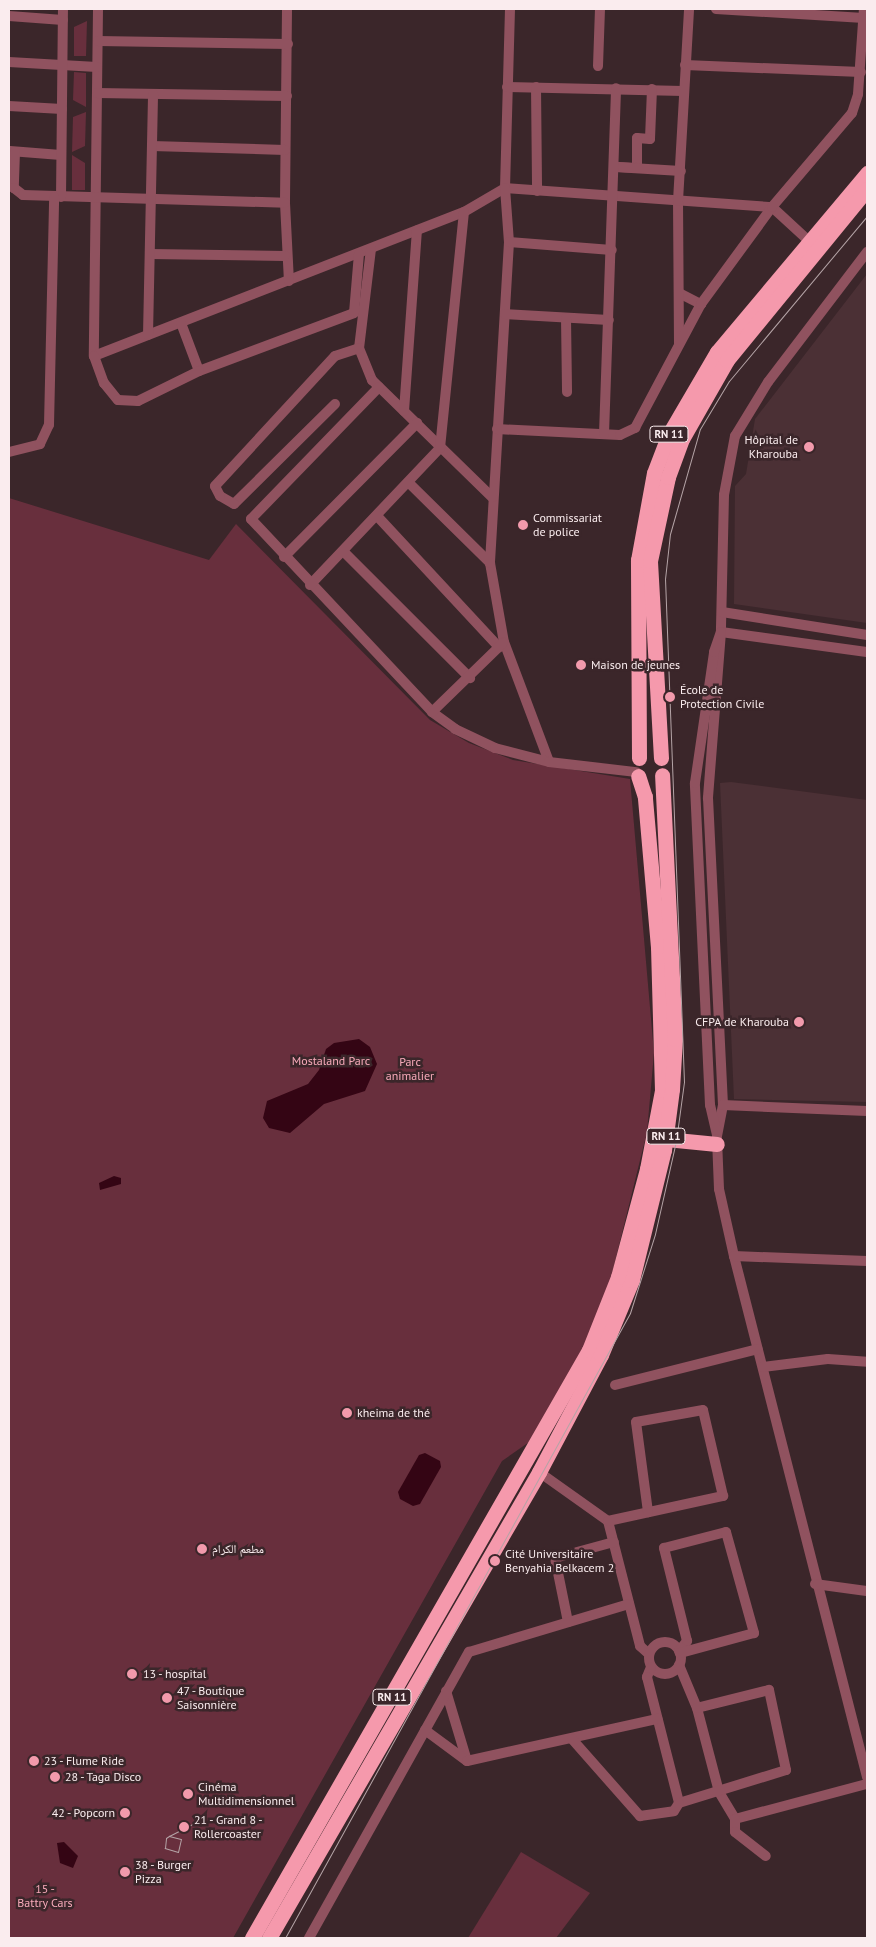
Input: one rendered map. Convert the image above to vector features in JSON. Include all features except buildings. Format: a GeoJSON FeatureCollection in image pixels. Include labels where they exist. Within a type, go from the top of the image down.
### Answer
{"type":"FeatureCollection","features":[{"type":"Feature","properties":{"kind":"highway","name":"RN 11"},"geometry":{"type":"LineString","coordinates":[[252,1938],[589,1350],[618,1277],[647,1169],[662,1090],[658,947],[645,797],[637,767],[638,560],[654,473],[692,389],[809,241],[867,173]]}},
{"type":"Feature","properties":{"kind":"highway","name":"RN 11"},"geometry":{"type":"LineString","coordinates":[[661,758],[650,561],[674,462],[704,397],[727,360],[867,189]]}},
{"type":"Feature","properties":{"kind":"highway"},"geometry":{"type":"LineString","coordinates":[[647,754],[661,758],[662,775],[650,782],[637,767],[647,754]]}},
{"type":"Feature","properties":{"kind":"highway","name":"RN 11"},"geometry":{"type":"LineString","coordinates":[[269,1938],[539,1472],[601,1355],[632,1280],[666,1139],[675,1039],[662,775]]}},
{"type":"Feature","properties":{"kind":"highway"},"geometry":{"type":"LineString","coordinates":[[666,1139],[717,1140]]}},
{"type":"Feature","properties":{"kind":"street"},"geometry":{"type":"LineString","coordinates":[[9,452],[40,444],[49,425],[57,197],[61,155],[63,9]]}},
{"type":"Feature","properties":{"kind":"street"},"geometry":{"type":"LineString","coordinates":[[98,9],[94,356],[104,383],[118,400],[138,401],[199,371],[354,313],[359,254]]}},
{"type":"Feature","properties":{"kind":"street"},"geometry":{"type":"LineString","coordinates":[[287,9],[285,204],[286,256],[289,281]]}},
{"type":"Feature","properties":{"kind":"street"},"geometry":{"type":"LineString","coordinates":[[510,9],[505,188],[509,242],[492,497],[490,563],[502,644],[549,762]]}},
{"type":"Feature","properties":{"kind":"street"},"geometry":{"type":"LineString","coordinates":[[598,66],[600,9]]}},
{"type":"Feature","properties":{"kind":"street"},"geometry":{"type":"LineString","coordinates":[[678,345],[678,201],[689,9]]}},
{"type":"Feature","properties":{"kind":"street"},"geometry":{"type":"LineString","coordinates":[[497,429],[626,434],[635,428],[701,304],[772,207],[852,113],[861,72],[864,13],[716,9]]}},
{"type":"Feature","properties":{"kind":"street"},"geometry":{"type":"LineString","coordinates":[[9,16],[63,20]]}},
{"type":"Feature","properties":{"kind":"street"},"geometry":{"type":"LineString","coordinates":[[98,41],[288,44]]}},
{"type":"Feature","properties":{"kind":"street"},"geometry":{"type":"LineString","coordinates":[[9,62],[62,66],[97,66]]}},
{"type":"Feature","properties":{"kind":"street"},"geometry":{"type":"LineString","coordinates":[[685,65],[861,72]]}},
{"type":"Feature","properties":{"kind":"street"},"geometry":{"type":"LineString","coordinates":[[507,87],[683,91]]}},
{"type":"Feature","properties":{"kind":"street"},"geometry":{"type":"LineString","coordinates":[[536,87],[537,190]]}},
{"type":"Feature","properties":{"kind":"street"},"geometry":{"type":"LineString","coordinates":[[604,434],[614,196],[616,88]]}},
{"type":"Feature","properties":{"kind":"street"},"geometry":{"type":"LineString","coordinates":[[615,167],[637,168],[637,138],[650,139],[652,89]]}},
{"type":"Feature","properties":{"kind":"street"},"geometry":{"type":"LineString","coordinates":[[96,93],[287,96]]}},
{"type":"Feature","properties":{"kind":"street"},"geometry":{"type":"LineString","coordinates":[[148,335],[153,94]]}},
{"type":"Feature","properties":{"kind":"street"},"geometry":{"type":"LineString","coordinates":[[9,106],[62,109]]}},
{"type":"Feature","properties":{"kind":"street"},"geometry":{"type":"LineString","coordinates":[[152,146],[285,150]]}},
{"type":"Feature","properties":{"kind":"street"},"geometry":{"type":"LineString","coordinates":[[61,155],[12,151],[18,192],[57,197],[151,198],[285,204]]}},
{"type":"Feature","properties":{"kind":"street"},"geometry":{"type":"LineString","coordinates":[[615,167],[681,171]]}},
{"type":"Feature","properties":{"kind":"street"},"geometry":{"type":"LineString","coordinates":[[94,356],[464,212],[505,188],[772,207],[809,241]]}},
{"type":"Feature","properties":{"kind":"street"},"geometry":{"type":"LineString","coordinates":[[310,585],[345,553],[440,448],[464,212]]}},
{"type":"Feature","properties":{"kind":"street"},"geometry":{"type":"LineString","coordinates":[[404,411],[417,230]]}},
{"type":"Feature","properties":{"kind":"street"},"geometry":{"type":"LineString","coordinates":[[509,242],[612,250]]}},
{"type":"Feature","properties":{"kind":"street"},"geometry":{"type":"LineString","coordinates":[[371,249],[359,348],[372,380],[492,497]]}},
{"type":"Feature","properties":{"kind":"street"},"geometry":{"type":"LineString","coordinates":[[717,1140],[723,1105],[708,798],[721,632],[724,495],[735,436],[768,382],[867,252]]}},
{"type":"Feature","properties":{"kind":"street"},"geometry":{"type":"LineString","coordinates":[[150,254],[286,256]]}},
{"type":"Feature","properties":{"kind":"street"},"geometry":{"type":"LineString","coordinates":[[679,293],[701,304]]}},
{"type":"Feature","properties":{"kind":"street"},"geometry":{"type":"LineString","coordinates":[[505,314],[609,320]]}},
{"type":"Feature","properties":{"kind":"street"},"geometry":{"type":"LineString","coordinates":[[566,318],[567,392]]}},
{"type":"Feature","properties":{"kind":"street"},"geometry":{"type":"LineString","coordinates":[[181,323],[199,371]]}},
{"type":"Feature","properties":{"kind":"street"},"geometry":{"type":"LineString","coordinates":[[335,404],[234,504],[220,496],[215,486],[335,356],[359,348]]}},
{"type":"Feature","properties":{"kind":"street"},"geometry":{"type":"LineString","coordinates":[[379,388],[252,515],[284,556],[310,585],[432,712],[483,744],[549,762],[637,767]]}},
{"type":"Feature","properties":{"kind":"street"},"geometry":{"type":"LineString","coordinates":[[284,556],[417,423]]}},
{"type":"Feature","properties":{"kind":"street"},"geometry":{"type":"LineString","coordinates":[[409,483],[490,563]]}},
{"type":"Feature","properties":{"kind":"street"},"geometry":{"type":"LineString","coordinates":[[378,517],[502,644]]}},
{"type":"Feature","properties":{"kind":"street"},"geometry":{"type":"LineString","coordinates":[[345,553],[470,678]]}},
{"type":"Feature","properties":{"kind":"street"},"geometry":{"type":"LineString","coordinates":[[722,612],[867,635]]}},
{"type":"Feature","properties":{"kind":"street"},"geometry":{"type":"LineString","coordinates":[[721,632],[867,652]]}},
{"type":"Feature","properties":{"kind":"street"},"geometry":{"type":"LineString","coordinates":[[721,632],[701,727],[695,783],[710,1105],[717,1140],[719,1189],[815,1584],[867,1777]]}},
{"type":"Feature","properties":{"kind":"street"},"geometry":{"type":"LineString","coordinates":[[432,712],[470,678],[502,644]]}},
{"type":"Feature","properties":{"kind":"street"},"geometry":{"type":"LineString","coordinates":[[723,1105],[867,1111]]}},
{"type":"Feature","properties":{"kind":"street"},"geometry":{"type":"LineString","coordinates":[[734,1256],[867,1261]]}},
{"type":"Feature","properties":{"kind":"street"},"geometry":{"type":"LineString","coordinates":[[615,1385],[758,1349]]}},
{"type":"Feature","properties":{"kind":"street"},"geometry":{"type":"LineString","coordinates":[[763,1367],[828,1359],[867,1362]]}},
{"type":"Feature","properties":{"kind":"street"},"geometry":{"type":"LineString","coordinates":[[608,1521],[723,1496],[703,1410],[636,1422],[648,1512]]}},
{"type":"Feature","properties":{"kind":"street"},"geometry":{"type":"LineString","coordinates":[[539,1472],[608,1521],[640,1646],[649,1654],[651,1667],[647,1677],[679,1803]]}},
{"type":"Feature","properties":{"kind":"street"},"geometry":{"type":"LineString","coordinates":[[649,1654],[662,1642],[679,1652],[754,1633],[726,1532],[664,1548],[688,1641],[679,1652],[679,1665],[697,1708],[719,1792],[735,1819],[735,1832],[766,1856]]}},
{"type":"Feature","properties":{"kind":"street"},"geometry":{"type":"LineString","coordinates":[[568,1622],[555,1558],[614,1542]]}},
{"type":"Feature","properties":{"kind":"street"},"geometry":{"type":"LineString","coordinates":[[815,1584],[867,1591]]}},
{"type":"Feature","properties":{"kind":"street"},"geometry":{"type":"LineString","coordinates":[[309,1938],[461,1662],[476,1648],[629,1604]]}},
{"type":"Feature","properties":{"kind":"street"},"geometry":{"type":"LineString","coordinates":[[651,1667],[666,1674],[679,1665]]}},
{"type":"Feature","properties":{"kind":"street"},"geometry":{"type":"LineString","coordinates":[[446,1690],[467,1761]]}},
{"type":"Feature","properties":{"kind":"street"},"geometry":{"type":"LineString","coordinates":[[572,1739],[640,1816],[674,1811],[679,1803],[786,1770],[769,1690],[697,1708]]}},
{"type":"Feature","properties":{"kind":"street"},"geometry":{"type":"LineString","coordinates":[[425,1730],[467,1761],[658,1719]]}},
{"type":"Feature","properties":{"kind":"street"},"geometry":{"type":"LineString","coordinates":[[735,1819],[867,1784]]}},
{"type":"Feature","properties":{"kind":"shaded area","name":"Hôpital de Kharouba"},"geometry":{"type":"Polygon","coordinates":[[[867,274],[867,623],[734,604],[735,486],[746,474],[755,419],[867,274]]]}},
{"type":"Feature","properties":{"kind":"shaded area"},"geometry":{"type":"Polygon","coordinates":[[[731,782],[867,800],[867,1102],[734,1099],[720,783],[731,782]]]}},
{"type":"Feature","properties":{"kind":"shaded area"},"geometry":{"type":"Polygon","coordinates":[[[359,1039],[370,1047],[377,1064],[365,1091],[324,1104],[290,1133],[269,1128],[263,1118],[267,1101],[308,1084],[319,1070],[326,1049],[334,1043],[359,1039]]]}},
{"type":"Feature","properties":{"kind":"shaded area"},"geometry":{"type":"Polygon","coordinates":[[[114,1176],[121,1178],[121,1184],[100,1190],[99,1183],[114,1176]]]}},
{"type":"Feature","properties":{"kind":"shaded area"},"geometry":{"type":"Polygon","coordinates":[[[425,1453],[440,1461],[441,1467],[420,1504],[413,1506],[400,1499],[398,1492],[419,1455],[425,1453]]]}},
{"type":"Feature","properties":{"kind":"shaded area"},"geometry":{"type":"Polygon","coordinates":[[[64,1842],[78,1856],[73,1868],[60,1863],[57,1843],[64,1842]]]}},
{"type":"Feature","properties":{"kind":"green space"},"geometry":{"type":"Polygon","coordinates":[[[87,21],[86,56],[74,56],[74,27],[87,21]]]}},
{"type":"Feature","properties":{"kind":"green space"},"geometry":{"type":"Polygon","coordinates":[[[74,72],[86,73],[86,107],[73,100],[74,72]]]}},
{"type":"Feature","properties":{"kind":"green space"},"geometry":{"type":"Polygon","coordinates":[[[86,112],[85,146],[72,152],[73,117],[86,112]]]}},
{"type":"Feature","properties":{"kind":"green space"},"geometry":{"type":"Polygon","coordinates":[[[72,155],[85,163],[85,190],[72,190],[72,155]]]}},
{"type":"Feature","properties":{"kind":"green space","name":"Mostaland Parc"},"geometry":{"type":"Polygon","coordinates":[[[9,498],[209,560],[236,524],[430,720],[469,743],[513,760],[630,779],[654,1053],[647,1132],[608,1290],[585,1348],[532,1440],[502,1461],[233,1938],[9,1938],[9,498]]]}},
{"type":"Feature","properties":{"kind":"green space"},"geometry":{"type":"Polygon","coordinates":[[[521,1852],[590,1893],[556,1938],[468,1938],[521,1852]]]}},
{"type":"Feature","properties":{"kind":"tram line"},"geometry":{"type":"LineString","coordinates":[[285,1938],[630,1313],[655,1234],[676,1141],[684,1082],[665,579],[670,534],[700,429],[729,381],[867,216]]}},
{"type":"Feature","properties":{"kind":"tram line"},"geometry":{"type":"LineString","coordinates":[[169,1836],[181,1839],[178,1852],[165,1848],[166,1838],[169,1836],[194,1823]]}},
{"type":"Feature","properties":{"kind":"place","name":"Hôpital de Kharouba"},"geometry":{"type":"Point","coordinates":[809,447]}},
{"type":"Feature","properties":{"kind":"place","name":"Commissariat de police"},"geometry":{"type":"Point","coordinates":[523,525]}},
{"type":"Feature","properties":{"kind":"place","name":"Maison de jeunes"},"geometry":{"type":"Point","coordinates":[581,665]}},
{"type":"Feature","properties":{"kind":"place","name":"École de Protection Civile"},"geometry":{"type":"Point","coordinates":[670,697]}},
{"type":"Feature","properties":{"kind":"place","name":"CFPA de Kharouba"},"geometry":{"type":"Point","coordinates":[799,1022]}},
{"type":"Feature","properties":{"kind":"place","name":"kheima de thé"},"geometry":{"type":"Point","coordinates":[347,1413]}},
{"type":"Feature","properties":{"kind":"place","name":"مطعم الكرام"},"geometry":{"type":"Point","coordinates":[202,1549]}},
{"type":"Feature","properties":{"kind":"place","name":"Cité Universitaire Benyahia Belkacem 2"},"geometry":{"type":"Point","coordinates":[495,1561]}},
{"type":"Feature","properties":{"kind":"place","name":"13 - hospital"},"geometry":{"type":"Point","coordinates":[132,1674]}},
{"type":"Feature","properties":{"kind":"place","name":"47 - Boutique Saisonnière"},"geometry":{"type":"Point","coordinates":[167,1698]}},
{"type":"Feature","properties":{"kind":"place","name":"23 - Flume Ride"},"geometry":{"type":"Point","coordinates":[34,1761]}},
{"type":"Feature","properties":{"kind":"place","name":"28 - Taga Disco"},"geometry":{"type":"Point","coordinates":[55,1777]}},
{"type":"Feature","properties":{"kind":"place","name":"Cinéma Multidimensionnel"},"geometry":{"type":"Point","coordinates":[188,1794]}},
{"type":"Feature","properties":{"kind":"place","name":"42 - Popcorn"},"geometry":{"type":"Point","coordinates":[125,1813]}},
{"type":"Feature","properties":{"kind":"place","name":"21 - Grand 8 - Rollercoaster"},"geometry":{"type":"Point","coordinates":[184,1827]}},
{"type":"Feature","properties":{"kind":"place","name":"38 - Burger Pizza"},"geometry":{"type":"Point","coordinates":[125,1872]}},
{"type":"Feature","properties":{"kind":"park label","name":"Parc animalier"},"geometry":{"type":"Point","coordinates":[410,1069]}},
{"type":"Feature","properties":{"kind":"park label","name":"15 - Battry Cars"},"geometry":{"type":"Point","coordinates":[45,1896]}}]}
